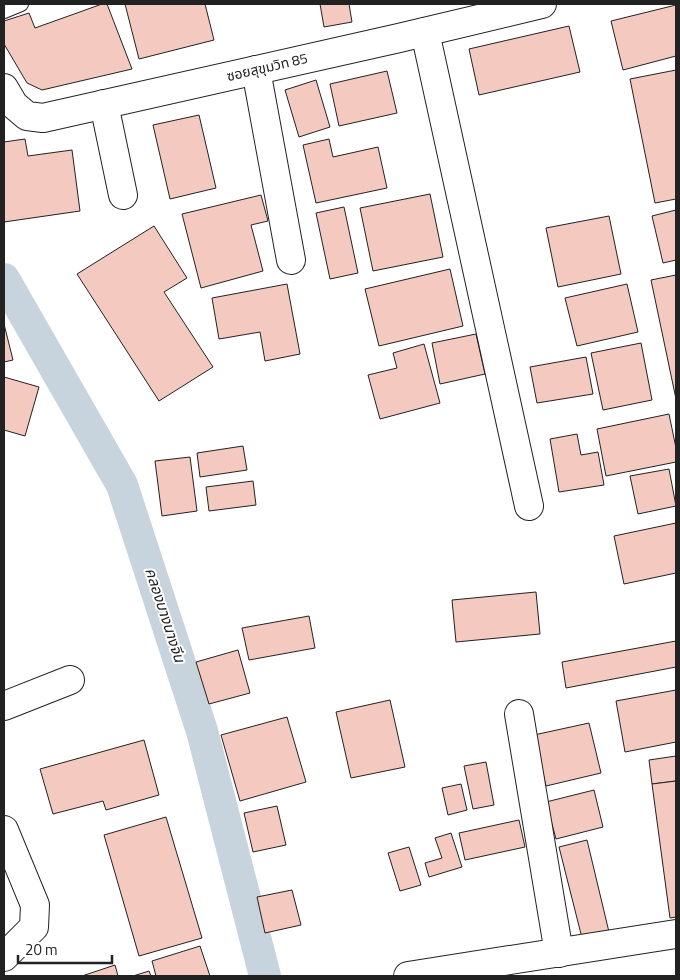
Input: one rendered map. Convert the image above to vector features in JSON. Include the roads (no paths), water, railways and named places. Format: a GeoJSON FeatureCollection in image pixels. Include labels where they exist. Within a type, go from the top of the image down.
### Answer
{"type":"FeatureCollection","features":[{"type":"Feature","properties":{"kind":"street","name":"ซอยสุขุมวิท 85"},"geometry":{"type":"LineString","coordinates":[[4,88],[14,105],[27,116],[43,118],[425,32],[532,5]]}},
{"type":"Feature","properties":{"kind":"street"},"geometry":{"type":"LineString","coordinates":[[425,32],[529,506]]}},
{"type":"Feature","properties":{"kind":"street"},"geometry":{"type":"LineString","coordinates":[[256,70],[291,260]]}},
{"type":"Feature","properties":{"kind":"street"},"geometry":{"type":"LineString","coordinates":[[104,104],[123,195]]}},
{"type":"Feature","properties":{"kind":"street"},"geometry":{"type":"LineString","coordinates":[[4,706],[70,680]]}},
{"type":"Feature","properties":{"kind":"street"},"geometry":{"type":"LineString","coordinates":[[519,714],[559,953]]}},
{"type":"Feature","properties":{"kind":"street"},"geometry":{"type":"LineString","coordinates":[[4,830],[35,905],[36,915],[34,927],[4,957]]}},
{"type":"Feature","properties":{"kind":"street"},"geometry":{"type":"LineString","coordinates":[[408,976],[676,934]]}},
{"type":"Feature","properties":{"kind":"lane"},"geometry":{"type":"LineString","coordinates":[[4,12],[21,4]]}},
{"type":"Feature","properties":{"kind":"waterway","name":"คลองบางนางจีน"},"geometry":{"type":"LineString","coordinates":[[4,279],[122,485],[202,731],[265,976]]}}]}
